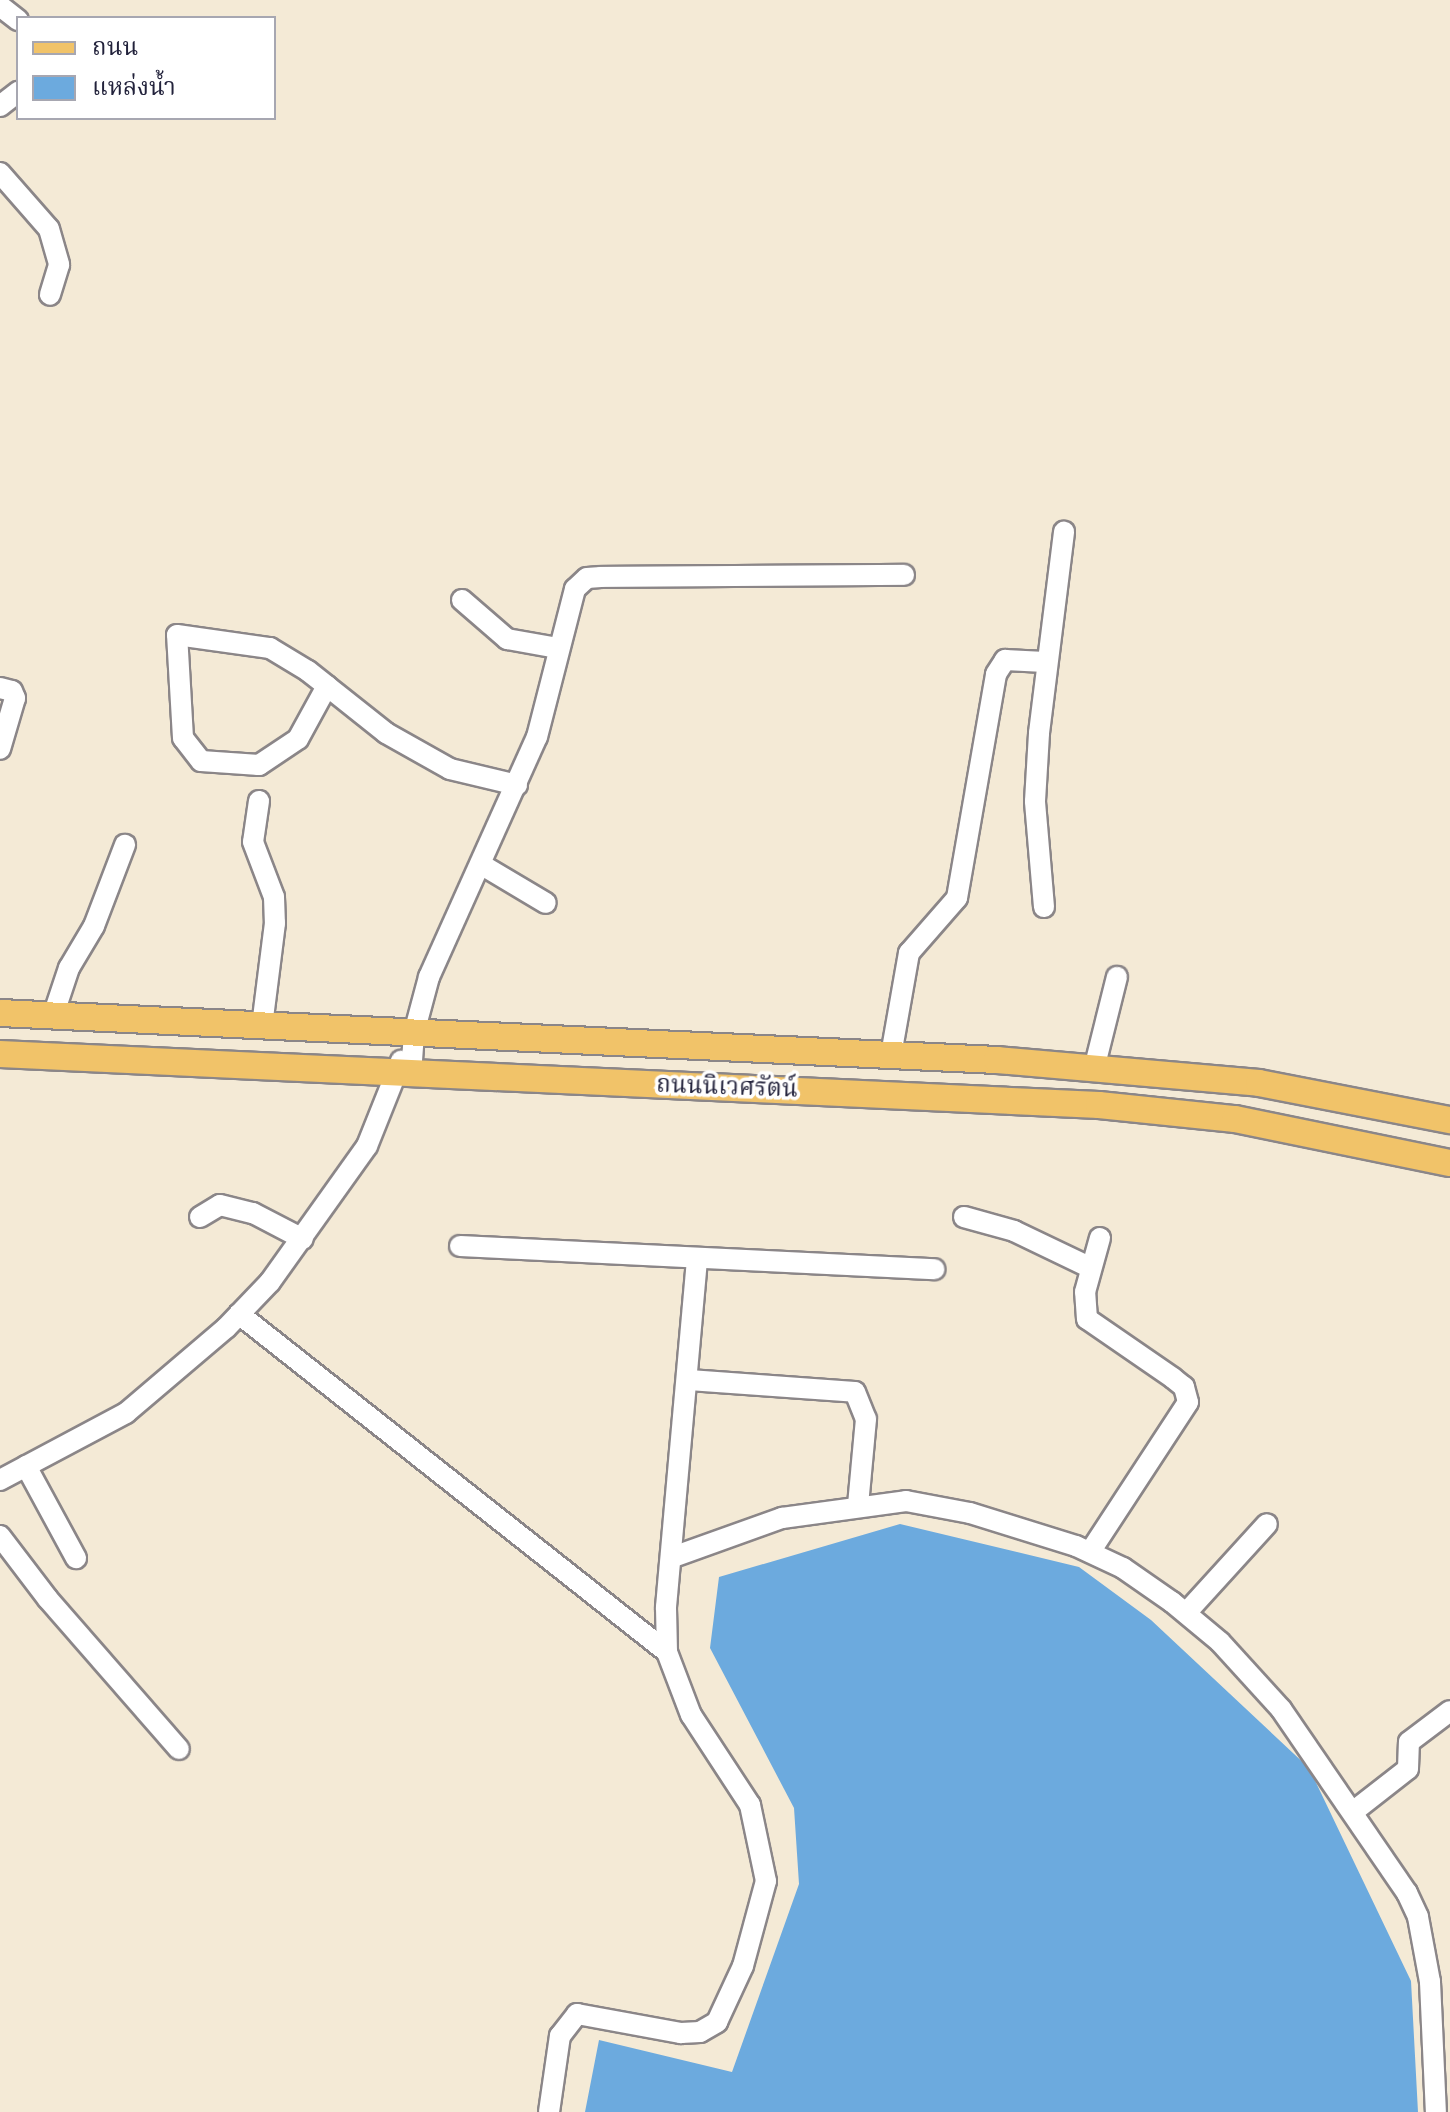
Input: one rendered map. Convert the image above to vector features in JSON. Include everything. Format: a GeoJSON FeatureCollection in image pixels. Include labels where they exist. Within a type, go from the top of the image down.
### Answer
{"type":"FeatureCollection","features":[{"type":"Feature","properties":{"kind":"main road","name":"ถนนนิเวศรัตน์"},"geometry":{"type":"LineString","coordinates":[[0,1013],[891,1055],[1094,1069],[1313,1091],[1450,1120]]}},
{"type":"Feature","properties":{"kind":"main road","name":"ถนนนิเวศรัตน์"},"geometry":{"type":"LineString","coordinates":[[0,1054],[1192,1113],[1352,1139],[1450,1163]]}},
{"type":"Feature","properties":{"kind":"street"},"geometry":{"type":"LineString","coordinates":[[0,6],[16,18]]}},
{"type":"Feature","properties":{"kind":"street"},"geometry":{"type":"LineString","coordinates":[[0,106],[16,94]]}},
{"type":"Feature","properties":{"kind":"street"},"geometry":{"type":"LineString","coordinates":[[0,173],[49,229],[59,265],[50,295]]}},
{"type":"Feature","properties":{"kind":"street"},"geometry":{"type":"LineString","coordinates":[[1044,907],[1035,801],[1045,662],[1064,532]]}},
{"type":"Feature","properties":{"kind":"street"},"geometry":{"type":"LineString","coordinates":[[0,1480],[126,1413],[239,1314],[303,1239],[367,1146],[405,1074],[408,1033],[429,977],[537,737],[575,589],[587,578],[904,575]]}},
{"type":"Feature","properties":{"kind":"street"},"geometry":{"type":"LineString","coordinates":[[462,600],[507,639],[558,648]]}},
{"type":"Feature","properties":{"kind":"street"},"geometry":{"type":"LineString","coordinates":[[327,686],[298,739],[259,765],[201,761],[183,738],[177,635],[270,648],[327,686],[386,733],[450,769],[517,785]]}},
{"type":"Feature","properties":{"kind":"street"},"geometry":{"type":"LineString","coordinates":[[891,1055],[909,953],[957,898],[996,674],[1005,660],[1045,662]]}},
{"type":"Feature","properties":{"kind":"street"},"geometry":{"type":"LineString","coordinates":[[0,688],[12,691],[15,698],[0,749]]}},
{"type":"Feature","properties":{"kind":"street"},"geometry":{"type":"LineString","coordinates":[[259,801],[253,842],[272,886],[275,923],[262,1026]]}},
{"type":"Feature","properties":{"kind":"street"},"geometry":{"type":"LineString","coordinates":[[53,1016],[125,845]]}},
{"type":"Feature","properties":{"kind":"street"},"geometry":{"type":"LineString","coordinates":[[482,865],[546,903]]}},
{"type":"Feature","properties":{"kind":"street"},"geometry":{"type":"LineString","coordinates":[[1094,1069],[1117,977]]}},
{"type":"Feature","properties":{"kind":"street"},"geometry":{"type":"LineString","coordinates":[[200,1217],[220,1205],[253,1213],[303,1239]]}},
{"type":"Feature","properties":{"kind":"street"},"geometry":{"type":"LineString","coordinates":[[964,1217],[1014,1231],[1089,1267]]}},
{"type":"Feature","properties":{"kind":"street"},"geometry":{"type":"LineString","coordinates":[[1090,1552],[1188,1402],[1184,1387],[1087,1319],[1089,1267],[1100,1238]]}},
{"type":"Feature","properties":{"kind":"street"},"geometry":{"type":"LineString","coordinates":[[460,1246],[934,1269]]}},
{"type":"Feature","properties":{"kind":"street"},"geometry":{"type":"LineString","coordinates":[[549,2112],[560,2036],[577,2014],[681,2033],[700,2032],[717,2022],[743,1966],[763,1900],[766,1865],[750,1805],[691,1715],[667,1652],[697,1258]]}},
{"type":"Feature","properties":{"kind":"street"},"geometry":{"type":"LineString","coordinates":[[239,1314],[667,1652]]}},
{"type":"Feature","properties":{"kind":"street"},"geometry":{"type":"LineString","coordinates":[[689,1380],[855,1392],[866,1419],[858,1506]]}},
{"type":"Feature","properties":{"kind":"street"},"geometry":{"type":"LineString","coordinates":[[26,1466],[76,1558]]}},
{"type":"Feature","properties":{"kind":"street"},"geometry":{"type":"LineString","coordinates":[[673,1557],[782,1518],[858,1506],[930,1504],[1090,1552],[1123,1568],[1186,1613],[1220,1642],[1281,1709],[1354,1811],[1418,1917],[1441,2019],[1436,2112]]}},
{"type":"Feature","properties":{"kind":"street"},"geometry":{"type":"LineString","coordinates":[[1186,1613],[1267,1524]]}},
{"type":"Feature","properties":{"kind":"street"},"geometry":{"type":"LineString","coordinates":[[0,1536],[48,1599],[179,1749]]}},
{"type":"Feature","properties":{"kind":"street"},"geometry":{"type":"LineString","coordinates":[[1354,1811],[1408,1769],[1409,1742],[1450,1711]]}},
{"type":"Feature","properties":{"kind":"water"},"geometry":{"type":"Polygon","coordinates":[[[900,1524],[1079,1567],[1151,1620],[1309,1768],[1411,1981],[1418,2112],[585,2112],[599,2040],[732,2072],[799,1884],[794,1808],[710,1648],[719,1577],[900,1524]]]}}]}
